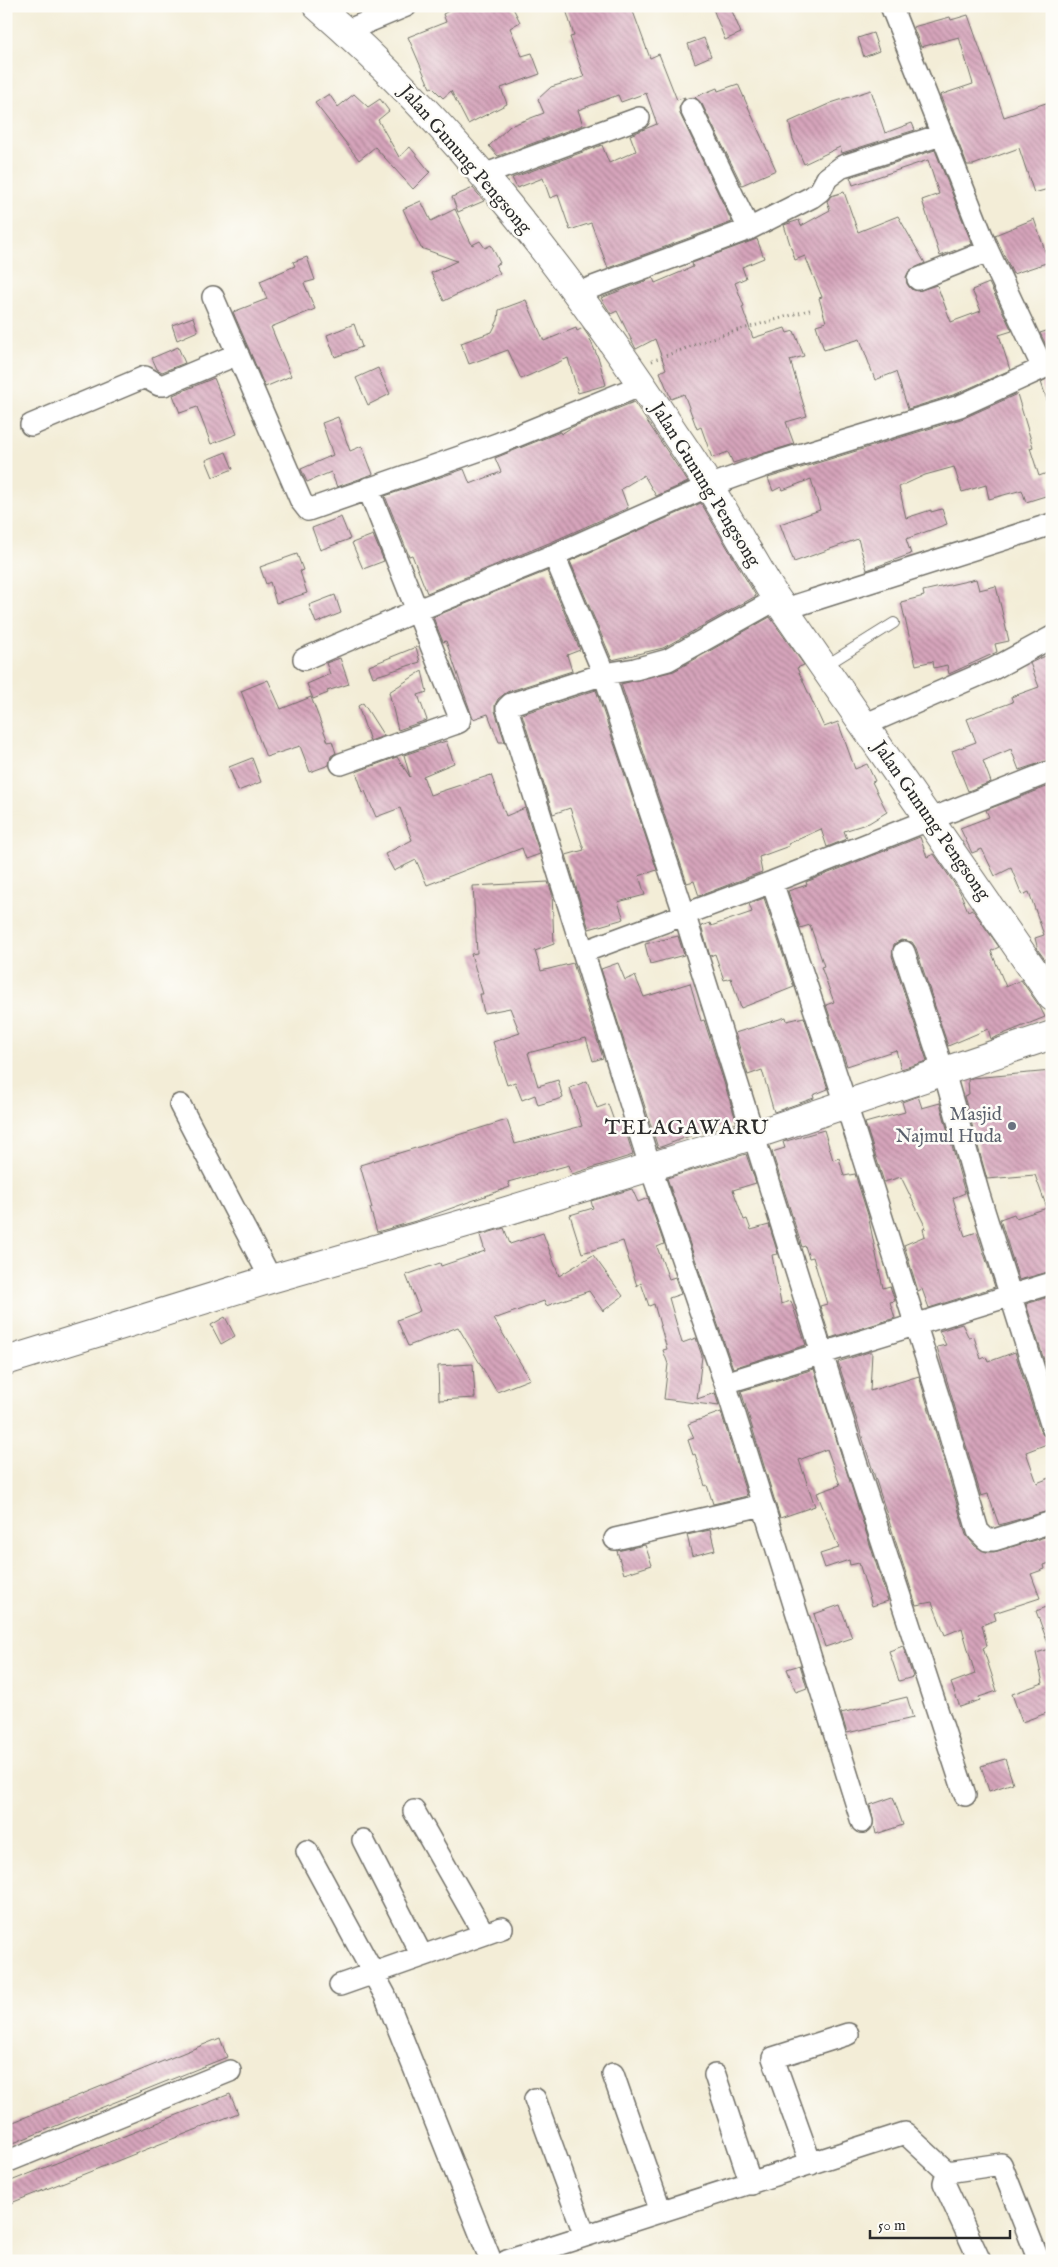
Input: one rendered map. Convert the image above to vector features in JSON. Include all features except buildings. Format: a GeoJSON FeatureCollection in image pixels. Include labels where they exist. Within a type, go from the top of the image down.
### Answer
{"type":"FeatureCollection","features":[{"type":"Feature","properties":{"kind":"street","name":"Jalan Gunung Pengsong"},"geometry":{"type":"LineString","coordinates":[[317,6],[346,31],[417,103],[483,175],[577,293],[709,486],[781,604],[1052,997]]}},
{"type":"Feature","properties":{"kind":"street"},"geometry":{"type":"LineString","coordinates":[[346,31],[406,6]]}},
{"type":"Feature","properties":{"kind":"street"},"geometry":{"type":"LineString","coordinates":[[304,659],[554,555],[709,486],[770,464],[960,406],[1048,366],[988,251],[891,6]]}},
{"type":"Feature","properties":{"kind":"street"},"geometry":{"type":"LineString","coordinates":[[691,109],[749,230]]}},
{"type":"Feature","properties":{"kind":"street"},"geometry":{"type":"LineString","coordinates":[[483,175],[639,118]]}},
{"type":"Feature","properties":{"kind":"street"},"geometry":{"type":"LineString","coordinates":[[577,293],[749,230],[812,197],[820,191],[827,178],[843,166],[941,134]]}},
{"type":"Feature","properties":{"kind":"street"},"geometry":{"type":"LineString","coordinates":[[918,279],[988,251]]}},
{"type":"Feature","properties":{"kind":"street"},"geometry":{"type":"LineString","coordinates":[[213,297],[300,501],[306,509],[310,510],[497,444],[636,377]]}},
{"type":"Feature","properties":{"kind":"street"},"geometry":{"type":"LineString","coordinates":[[31,425],[145,378],[164,385],[238,354]]}},
{"type":"Feature","properties":{"kind":"street"},"geometry":{"type":"LineString","coordinates":[[341,764],[459,722],[459,713],[368,488]]}},
{"type":"Feature","properties":{"kind":"street"},"geometry":{"type":"LineString","coordinates":[[862,1822],[725,1383],[650,1166],[507,708],[511,704],[604,674],[635,669],[668,660],[781,604],[1052,524]]}},
{"type":"Feature","properties":{"kind":"street"},"geometry":{"type":"LineString","coordinates":[[554,555],[604,674],[684,914],[821,1353],[965,1795]]}},
{"type":"Feature","properties":{"kind":"street"},"geometry":{"type":"LineString","coordinates":[[864,725],[992,669],[1052,637]]}},
{"type":"Feature","properties":{"kind":"street"},"geometry":{"type":"LineString","coordinates":[[583,952],[772,882],[1052,771]]}},
{"type":"Feature","properties":{"kind":"street"},"geometry":{"type":"LineString","coordinates":[[772,882],[846,1104],[981,1536],[987,1540],[994,1540],[1052,1522]]}},
{"type":"Feature","properties":{"kind":"street"},"geometry":{"type":"LineString","coordinates":[[904,952],[943,1071],[978,1195],[1052,1427]]}},
{"type":"Feature","properties":{"kind":"street"},"geometry":{"type":"LineString","coordinates":[[6,1361],[36,1350],[479,1219],[754,1135],[1052,1036]]}},
{"type":"Feature","properties":{"kind":"street"},"geometry":{"type":"LineString","coordinates":[[180,1104],[271,1279]]}},
{"type":"Feature","properties":{"kind":"street"},"geometry":{"type":"LineString","coordinates":[[725,1383],[1052,1283]]}},
{"type":"Feature","properties":{"kind":"street"},"geometry":{"type":"LineString","coordinates":[[615,1539],[763,1505]]}},
{"type":"Feature","properties":{"kind":"street"},"geometry":{"type":"LineString","coordinates":[[340,1985],[493,1931],[414,1811]]}},
{"type":"Feature","properties":{"kind":"street"},"geometry":{"type":"LineString","coordinates":[[363,1840],[422,1956]]}},
{"type":"Feature","properties":{"kind":"street"},"geometry":{"type":"LineString","coordinates":[[307,1851],[385,1995],[491,2261]]}},
{"type":"Feature","properties":{"kind":"street"},"geometry":{"type":"LineString","coordinates":[[811,2164],[773,2058],[848,2034]]}},
{"type":"Feature","properties":{"kind":"street"},"geometry":{"type":"LineString","coordinates":[[6,2162],[230,2071]]}},
{"type":"Feature","properties":{"kind":"street"},"geometry":{"type":"LineString","coordinates":[[613,2074],[661,2212]]}},
{"type":"Feature","properties":{"kind":"street"},"geometry":{"type":"LineString","coordinates":[[715,2075],[750,2184]]}},
{"type":"Feature","properties":{"kind":"street"},"geometry":{"type":"LineString","coordinates":[[535,2099],[584,2236]]}},
{"type":"Feature","properties":{"kind":"street"},"geometry":{"type":"LineString","coordinates":[[507,2261],[906,2134],[947,2172]]}},
{"type":"Feature","properties":{"kind":"street"},"geometry":{"type":"LineString","coordinates":[[947,2172],[1001,2164],[1039,2261]]}},
{"type":"Feature","properties":{"kind":"street"},"geometry":{"type":"LineString","coordinates":[[947,2172],[944,2183],[980,2261]]}},
{"type":"Feature","properties":{"kind":"lane"},"geometry":{"type":"LineString","coordinates":[[824,667],[894,623]]}},
{"type":"Feature","properties":{"kind":"path"},"geometry":{"type":"LineString","coordinates":[[636,377],[715,337],[813,308]]}},
{"type":"Feature","properties":{"kind":"place","name":"Masjid Najmul Huda"},"geometry":{"type":"Point","coordinates":[1012,1126]}},
{"type":"Feature","properties":{"kind":"district","name":"TELAGAWARU"},"geometry":{"type":"Point","coordinates":[687,1128]}}]}
